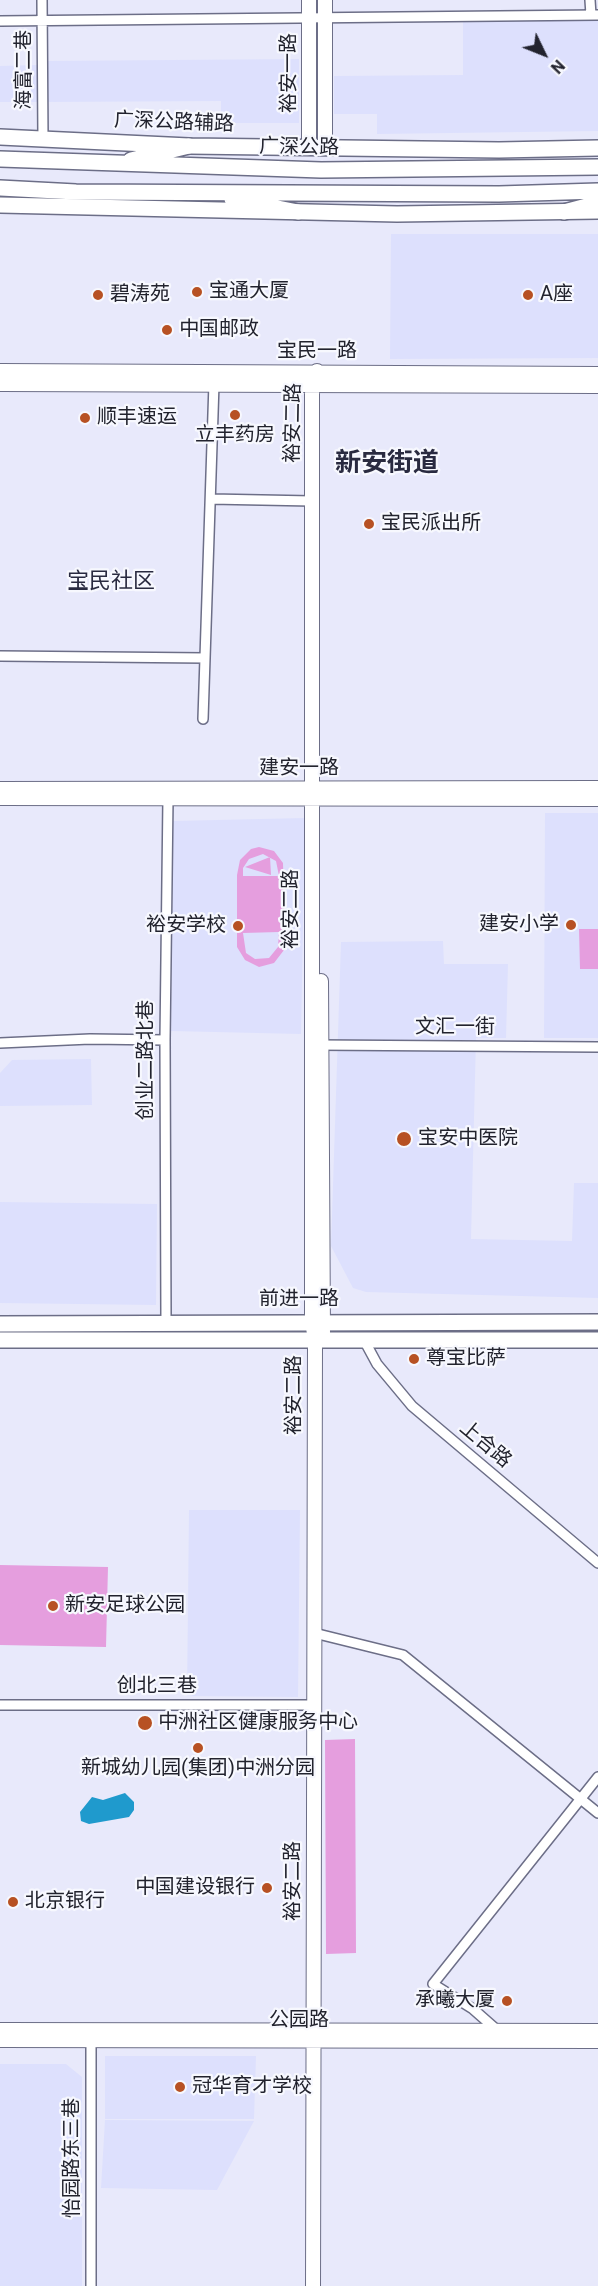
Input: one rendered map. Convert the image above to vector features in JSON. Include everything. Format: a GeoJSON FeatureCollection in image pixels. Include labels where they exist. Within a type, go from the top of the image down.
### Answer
{"type":"FeatureCollection","features":[{"type":"Feature","properties":{"kind":"main road","name":"裕安一路"},"geometry":{"type":"LineString","coordinates":[[309,0],[309,147]]}},
{"type":"Feature","properties":{"kind":"main road","name":"裕安一路"},"geometry":{"type":"LineString","coordinates":[[325,0],[325,146]]}},
{"type":"Feature","properties":{"kind":"main road","name":"广深公路辅路"},"geometry":{"type":"LineString","coordinates":[[0,137],[189,146],[499,150],[598,148]]}},
{"type":"Feature","properties":{"kind":"main road"},"geometry":{"type":"LineString","coordinates":[[110,165],[189,146]]}},
{"type":"Feature","properties":{"kind":"main road","name":"广深公路"},"geometry":{"type":"LineString","coordinates":[[0,159],[110,165],[321,170],[598,166]]}},
{"type":"Feature","properties":{"kind":"main road"},"geometry":{"type":"LineString","coordinates":[[0,190],[499,194],[598,191]]}},
{"type":"Feature","properties":{"kind":"main road"},"geometry":{"type":"LineString","coordinates":[[199,192],[298,212]]}},
{"type":"Feature","properties":{"kind":"main road"},"geometry":{"type":"LineString","coordinates":[[564,212],[598,203]]}},
{"type":"Feature","properties":{"kind":"main road"},"geometry":{"type":"LineString","coordinates":[[0,205],[397,214],[598,211]]}},
{"type":"Feature","properties":{"kind":"main road","name":"宝民一路"},"geometry":{"type":"LineString","coordinates":[[0,371],[598,386]]}},
{"type":"Feature","properties":{"kind":"main road","name":"宝民一路"},"geometry":{"type":"LineString","coordinates":[[0,384],[214,383],[598,374]]}},
{"type":"Feature","properties":{"kind":"main road","name":"裕安二路"},"geometry":{"type":"LineString","coordinates":[[317,380],[312,501],[317,793]]}},
{"type":"Feature","properties":{"kind":"main road","name":"裕安二路"},"geometry":{"type":"LineString","coordinates":[[313,2286],[318,2036],[317,380]]}},
{"type":"Feature","properties":{"kind":"main road","name":"建安一路"},"geometry":{"type":"LineString","coordinates":[[0,798],[168,798],[598,788]]}},
{"type":"Feature","properties":{"kind":"main road","name":"建安一路"},"geometry":{"type":"LineString","coordinates":[[0,789],[598,799]]}},
{"type":"Feature","properties":{"kind":"main road","name":"前进一路"},"geometry":{"type":"LineString","coordinates":[[0,1324],[317,1321],[598,1322]]}},
{"type":"Feature","properties":{"kind":"main road"},"geometry":{"type":"LineString","coordinates":[[184,1340],[190,1338],[193,1330],[185,1322]]}},
{"type":"Feature","properties":{"kind":"main road","name":"前进一路"},"geometry":{"type":"LineString","coordinates":[[0,1340],[598,1340]]}},
{"type":"Feature","properties":{"kind":"main road","name":"裕安二路"},"geometry":{"type":"LineString","coordinates":[[318,1633],[314,1705],[321,2286]]}},
{"type":"Feature","properties":{"kind":"main road","name":"公园路"},"geometry":{"type":"LineString","coordinates":[[0,2030],[91,2035],[598,2041]]}},
{"type":"Feature","properties":{"kind":"main road","name":"公园路"},"geometry":{"type":"LineString","coordinates":[[318,2036],[598,2031]]}},
{"type":"Feature","properties":{"kind":"main road","name":"公园路"},"geometry":{"type":"LineString","coordinates":[[0,2040],[91,2035]]}},
{"type":"Feature","properties":{"kind":"street","name":"海富二巷"},"geometry":{"type":"LineString","coordinates":[[42,0],[43,139]]}},
{"type":"Feature","properties":{"kind":"street"},"geometry":{"type":"LineString","coordinates":[[0,21],[594,15],[590,0]]}},
{"type":"Feature","properties":{"kind":"street"},"geometry":{"type":"LineString","coordinates":[[204,719],[214,383]]}},
{"type":"Feature","properties":{"kind":"street"},"geometry":{"type":"LineString","coordinates":[[210,499],[312,501]]}},
{"type":"Feature","properties":{"kind":"street"},"geometry":{"type":"LineString","coordinates":[[0,656],[206,658]]}},
{"type":"Feature","properties":{"kind":"street","name":"创业二路北巷"},"geometry":{"type":"LineString","coordinates":[[166,1322],[165,1040],[168,798]]}},
{"type":"Feature","properties":{"kind":"street"},"geometry":{"type":"LineString","coordinates":[[0,1043],[90,1039],[165,1040]]}},
{"type":"Feature","properties":{"kind":"street","name":"文汇一街"},"geometry":{"type":"LineString","coordinates":[[317,1045],[598,1047]]}},
{"type":"Feature","properties":{"kind":"street","name":"上合路"},"geometry":{"type":"LineString","coordinates":[[364,1340],[377,1364],[412,1406],[598,1563]]}},
{"type":"Feature","properties":{"kind":"street"},"geometry":{"type":"LineString","coordinates":[[318,1633],[403,1655],[598,1813]]}},
{"type":"Feature","properties":{"kind":"street","name":"创北三巷"},"geometry":{"type":"LineString","coordinates":[[0,1705],[314,1705]]}},
{"type":"Feature","properties":{"kind":"street"},"geometry":{"type":"LineString","coordinates":[[498,2031],[473,2009],[433,1984],[598,1777]]}},
{"type":"Feature","properties":{"kind":"street","name":"怡园路东三巷"},"geometry":{"type":"LineString","coordinates":[[91,2035],[91,2286]]}},
{"type":"Feature","properties":{"kind":"shaded area"},"geometry":{"type":"Polygon","coordinates":[[[598,19],[598,131],[377,134],[377,114],[334,114],[334,76],[463,75],[463,20],[598,19]]]}},
{"type":"Feature","properties":{"kind":"shaded area"},"geometry":{"type":"Polygon","coordinates":[[[299,59],[299,123],[221,123],[221,101],[46,102],[46,61],[299,59]]]}},
{"type":"Feature","properties":{"kind":"shaded area"},"geometry":{"type":"Polygon","coordinates":[[[37,65],[38,102],[0,102],[0,66],[37,65]]]}},
{"type":"Feature","properties":{"kind":"shaded area"},"geometry":{"type":"Polygon","coordinates":[[[391,234],[598,234],[598,358],[390,359],[391,234]]]}},
{"type":"Feature","properties":{"kind":"shaded area","name":"建安小学"},"geometry":{"type":"Polygon","coordinates":[[[545,813],[598,813],[598,1038],[544,1038],[545,813]]]}},
{"type":"Feature","properties":{"kind":"shaded area","name":"裕安学校"},"geometry":{"type":"Polygon","coordinates":[[[305,818],[301,1034],[171,1031],[173,821],[305,818]]]}},
{"type":"Feature","properties":{"kind":"shaded area"},"geometry":{"type":"Polygon","coordinates":[[[259,847],[274,851],[283,863],[284,950],[274,963],[259,967],[245,960],[237,947],[237,875],[240,860],[251,849],[259,847]],[[263,854],[249,859],[243,868],[243,876],[279,876],[276,861],[263,854]],[[279,932],[243,933],[246,953],[255,959],[269,958],[278,947],[279,932]]]}},
{"type":"Feature","properties":{"kind":"shaded area"},"geometry":{"type":"Polygon","coordinates":[[[270,857],[271,875],[245,867],[270,857]]]}},
{"type":"Feature","properties":{"kind":"shaded area"},"geometry":{"type":"Polygon","coordinates":[[[579,929],[598,929],[598,969],[580,969],[579,929]]]}},
{"type":"Feature","properties":{"kind":"shaded area","name":"宝安中医院"},"geometry":{"type":"Polygon","coordinates":[[[443,941],[444,964],[508,964],[506,1038],[476,1038],[471,1239],[572,1241],[574,1183],[598,1183],[598,1298],[366,1292],[353,1288],[331,1246],[341,942],[443,941]]]}},
{"type":"Feature","properties":{"kind":"shaded area"},"geometry":{"type":"Polygon","coordinates":[[[91,1059],[92,1105],[0,1106],[0,1073],[12,1060],[91,1059]]]}},
{"type":"Feature","properties":{"kind":"shaded area"},"geometry":{"type":"Polygon","coordinates":[[[0,1202],[157,1204],[156,1305],[0,1303],[0,1202]]]}},
{"type":"Feature","properties":{"kind":"shaded area"},"geometry":{"type":"Polygon","coordinates":[[[189,1510],[300,1510],[298,1697],[187,1696],[189,1510]]]}},
{"type":"Feature","properties":{"kind":"shaded area","name":"新安足球公园"},"geometry":{"type":"Polygon","coordinates":[[[0,1565],[108,1567],[106,1647],[0,1645],[0,1565]]]}},
{"type":"Feature","properties":{"kind":"shaded area"},"geometry":{"type":"Polygon","coordinates":[[[355,1739],[356,1953],[326,1954],[325,1740],[355,1739]]]}},
{"type":"Feature","properties":{"kind":"shaded area","name":"冠华育才学校"},"geometry":{"type":"Polygon","coordinates":[[[105,2056],[256,2056],[254,2119],[105,2119],[105,2056]]]}},
{"type":"Feature","properties":{"kind":"shaded area"},"geometry":{"type":"Polygon","coordinates":[[[0,2064],[66,2064],[82,2077],[82,2286],[0,2286],[0,2064]]]}},
{"type":"Feature","properties":{"kind":"shaded area"},"geometry":{"type":"Polygon","coordinates":[[[105,2120],[254,2121],[217,2190],[101,2188],[105,2120]]]}},
{"type":"Feature","properties":{"kind":"water"},"geometry":{"type":"Polygon","coordinates":[[[125,1793],[134,1802],[134,1810],[129,1817],[89,1824],[81,1821],[80,1812],[92,1797],[103,1800],[125,1793]]]}},
{"type":"Feature","properties":{"kind":"place","name":"宝通大厦"},"geometry":{"type":"Point","coordinates":[197,292]}},
{"type":"Feature","properties":{"kind":"place","name":"碧涛苑"},"geometry":{"type":"Point","coordinates":[98,295]}},
{"type":"Feature","properties":{"kind":"place","name":"A座"},"geometry":{"type":"Point","coordinates":[528,295]}},
{"type":"Feature","properties":{"kind":"place","name":"中国邮政"},"geometry":{"type":"Point","coordinates":[167,330]}},
{"type":"Feature","properties":{"kind":"place","name":"立丰药房"},"geometry":{"type":"Point","coordinates":[235,415]}},
{"type":"Feature","properties":{"kind":"place","name":"顺丰速运"},"geometry":{"type":"Point","coordinates":[85,418]}},
{"type":"Feature","properties":{"kind":"place","name":"宝民派出所"},"geometry":{"type":"Point","coordinates":[369,524]}},
{"type":"Feature","properties":{"kind":"place","name":"建安小学"},"geometry":{"type":"Point","coordinates":[571,925]}},
{"type":"Feature","properties":{"kind":"place","name":"裕安学校"},"geometry":{"type":"Point","coordinates":[238,926]}},
{"type":"Feature","properties":{"kind":"place","name":"宝安中医院"},"geometry":{"type":"Point","coordinates":[404,1139]}},
{"type":"Feature","properties":{"kind":"place","name":"尊宝比萨"},"geometry":{"type":"Point","coordinates":[414,1359]}},
{"type":"Feature","properties":{"kind":"place","name":"新安足球公园"},"geometry":{"type":"Point","coordinates":[53,1606]}},
{"type":"Feature","properties":{"kind":"place","name":"中洲社区健康服务中心"},"geometry":{"type":"Point","coordinates":[145,1723]}},
{"type":"Feature","properties":{"kind":"place","name":"新城幼儿园(集团)中洲分园"},"geometry":{"type":"Point","coordinates":[198,1748]}},
{"type":"Feature","properties":{"kind":"place","name":"中国建设银行"},"geometry":{"type":"Point","coordinates":[267,1888]}},
{"type":"Feature","properties":{"kind":"place","name":"北京银行"},"geometry":{"type":"Point","coordinates":[13,1902]}},
{"type":"Feature","properties":{"kind":"place","name":"承曦大厦"},"geometry":{"type":"Point","coordinates":[507,2001]}},
{"type":"Feature","properties":{"kind":"place","name":"冠华育才学校"},"geometry":{"type":"Point","coordinates":[180,2087]}},
{"type":"Feature","properties":{"kind":"district","name":"新安街道"},"geometry":{"type":"Point","coordinates":[387,464]}},
{"type":"Feature","properties":{"kind":"district","name":"宝民社区"},"geometry":{"type":"Point","coordinates":[111,582]}}]}
